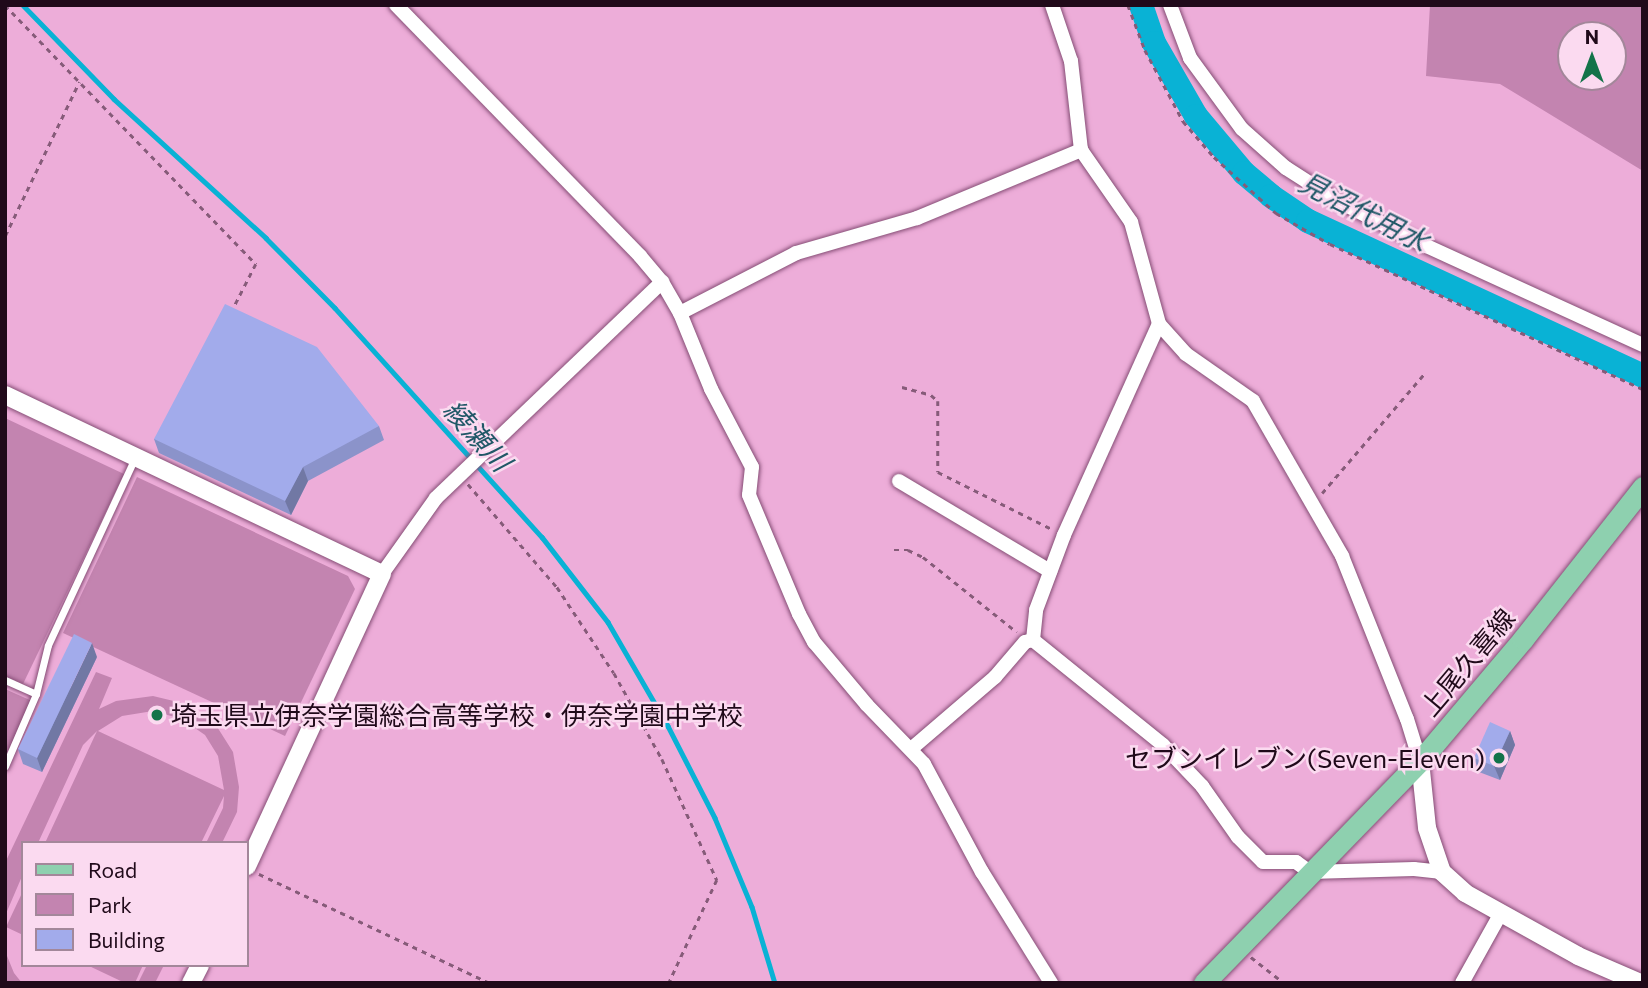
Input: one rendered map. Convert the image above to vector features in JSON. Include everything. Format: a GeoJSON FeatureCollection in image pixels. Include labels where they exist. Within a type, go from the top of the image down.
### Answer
{"type":"FeatureCollection","features":[{"type":"Feature","properties":{"kind":"main road","name":"上尾久喜線"},"geometry":{"type":"LineString","coordinates":[[1204,983],[1419,761],[1532,628],[1643,487]]}},
{"type":"Feature","properties":{"kind":"street"},"geometry":{"type":"LineString","coordinates":[[396,5],[662,282],[680,313],[710,389],[752,467],[749,495],[799,614],[814,642],[867,705],[924,764],[1009,918],[1051,983]]}},
{"type":"Feature","properties":{"kind":"street"},"geometry":{"type":"LineString","coordinates":[[1052,5],[1071,61],[1080,150],[1130,222],[1159,324],[1186,355],[1253,401],[1342,556],[1407,719],[1419,761],[1427,828],[1442,872],[1465,893],[1578,956],[1640,983]]}},
{"type":"Feature","properties":{"kind":"street"},"geometry":{"type":"LineString","coordinates":[[1170,5],[1190,58],[1242,129],[1286,168],[1336,200],[1420,243],[1643,345]]}},
{"type":"Feature","properties":{"kind":"street"},"geometry":{"type":"LineString","coordinates":[[680,313],[796,253],[918,218],[1080,150]]}},
{"type":"Feature","properties":{"kind":"street"},"geometry":{"type":"LineString","coordinates":[[250,869],[382,574],[436,498],[662,282]]}},
{"type":"Feature","properties":{"kind":"street"},"geometry":{"type":"LineString","coordinates":[[911,749],[995,677],[1029,641],[1036,610],[1064,535],[1159,324]]}},
{"type":"Feature","properties":{"kind":"street"},"geometry":{"type":"LineString","coordinates":[[5,395],[382,574]]}},
{"type":"Feature","properties":{"kind":"street"},"geometry":{"type":"LineString","coordinates":[[899,481],[1051,571]]}},
{"type":"Feature","properties":{"kind":"street"},"geometry":{"type":"LineString","coordinates":[[1029,641],[1163,746],[1202,786],[1238,837],[1263,862],[1296,862],[1310,872],[1414,869],[1442,872]]}},
{"type":"Feature","properties":{"kind":"street"},"geometry":{"type":"LineString","coordinates":[[1462,983],[1501,913]]}},
{"type":"Feature","properties":{"kind":"street"},"geometry":{"type":"LineString","coordinates":[[191,983],[199,967]]}},
{"type":"Feature","properties":{"kind":"lane"},"geometry":{"type":"LineString","coordinates":[[5,766],[36,694],[48,645],[135,458]]}},
{"type":"Feature","properties":{"kind":"lane"},"geometry":{"type":"LineString","coordinates":[[5,680],[36,694]]}},
{"type":"Feature","properties":{"kind":"path"},"geometry":{"type":"LineString","coordinates":[[5,5],[256,264],[232,312]]}},
{"type":"Feature","properties":{"kind":"path"},"geometry":{"type":"LineString","coordinates":[[1128,5],[1145,50],[1183,121],[1233,176],[1276,213],[1330,244],[1643,388]]}},
{"type":"Feature","properties":{"kind":"path"},"geometry":{"type":"LineString","coordinates":[[5,236],[79,82]]}},
{"type":"Feature","properties":{"kind":"path"},"geometry":{"type":"LineString","coordinates":[[1313,504],[1425,373]]}},
{"type":"Feature","properties":{"kind":"path"},"geometry":{"type":"LineString","coordinates":[[902,387],[930,395],[938,401],[938,472],[1064,535]]}},
{"type":"Feature","properties":{"kind":"path"},"geometry":{"type":"LineString","coordinates":[[460,475],[557,587],[614,673],[662,759],[717,880],[669,983]]}},
{"type":"Feature","properties":{"kind":"path"},"geometry":{"type":"LineString","coordinates":[[894,550],[908,550],[923,557],[1029,641]]}},
{"type":"Feature","properties":{"kind":"path"},"geometry":{"type":"LineString","coordinates":[[250,869],[491,983]]}},
{"type":"Feature","properties":{"kind":"path"},"geometry":{"type":"LineString","coordinates":[[1237,947],[1284,983]]}},
{"type":"Feature","properties":{"kind":"green space"},"geometry":{"type":"Polygon","coordinates":[[[1430,5],[1643,5],[1643,171],[1500,84],[1426,76],[1430,5]]]}},
{"type":"Feature","properties":{"kind":"green space"},"geometry":{"type":"Polygon","coordinates":[[[5,418],[124,474],[23,684],[5,676],[5,418]]]}},
{"type":"Feature","properties":{"kind":"green space"},"geometry":{"type":"Polygon","coordinates":[[[137,477],[348,576],[355,589],[285,736],[63,633],[137,477]]]}},
{"type":"Feature","properties":{"kind":"green space"},"geometry":{"type":"Polygon","coordinates":[[[96,672],[112,678],[99,709],[116,701],[153,696],[186,704],[214,722],[233,752],[239,787],[237,812],[223,841],[207,841],[223,808],[224,796],[202,841],[46,841],[97,731],[83,745],[39,841],[21,841],[21,879],[5,916],[5,863],[96,672]],[[153,711],[122,716],[98,731],[224,790],[218,756],[205,735],[182,719],[153,711]]]}},
{"type":"Feature","properties":{"kind":"green space"},"geometry":{"type":"Polygon","coordinates":[[[5,689],[32,701],[5,757],[5,689]]]}},
{"type":"Feature","properties":{"kind":"green space"},"geometry":{"type":"Polygon","coordinates":[[[21,895],[21,934],[6,927],[21,895]]]}},
{"type":"Feature","properties":{"kind":"green space"},"geometry":{"type":"Polygon","coordinates":[[[5,951],[14,973],[22,983],[5,983],[5,951]]]}},
{"type":"Feature","properties":{"kind":"green space"},"geometry":{"type":"Polygon","coordinates":[[[91,967],[142,967],[135,983],[125,983],[91,967]]]}},
{"type":"Feature","properties":{"kind":"green space"},"geometry":{"type":"Polygon","coordinates":[[[146,967],[163,967],[155,983],[138,983],[146,967]]]}},
{"type":"Feature","properties":{"kind":"building"},"geometry":{"type":"Polygon","coordinates":[[[225,304],[317,347],[379,426],[303,467],[285,501],[154,439],[225,304]]]}},
{"type":"Feature","properties":{"kind":"building"},"geometry":{"type":"Polygon","coordinates":[[[74,634],[92,643],[37,758],[18,749],[74,634]]]}},
{"type":"Feature","properties":{"kind":"building"},"geometry":{"type":"Polygon","coordinates":[[[1490,722],[1510,731],[1494,766],[1474,758],[1490,722]]]}},
{"type":"Feature","properties":{"kind":"waterway","name":"綾瀬川"},"geometry":{"type":"LineString","coordinates":[[23,5],[114,99],[266,238],[335,308],[542,537],[608,622],[668,726],[715,818],[752,907],[775,983]]}},
{"type":"Feature","properties":{"kind":"waterway","name":"見沼代用水"},"geometry":{"type":"LineString","coordinates":[[1141,5],[1154,43],[1196,116],[1244,173],[1271,196],[1308,221],[1643,376]]}},
{"type":"Feature","properties":{"kind":"place","name":"埼玉県立伊奈学園総合高等学校・伊奈学園中学校"},"geometry":{"type":"Point","coordinates":[157,715]}},
{"type":"Feature","properties":{"kind":"place","name":"セブンイレブン(Seven-Eleven)"},"geometry":{"type":"Point","coordinates":[1499,758]}}]}
